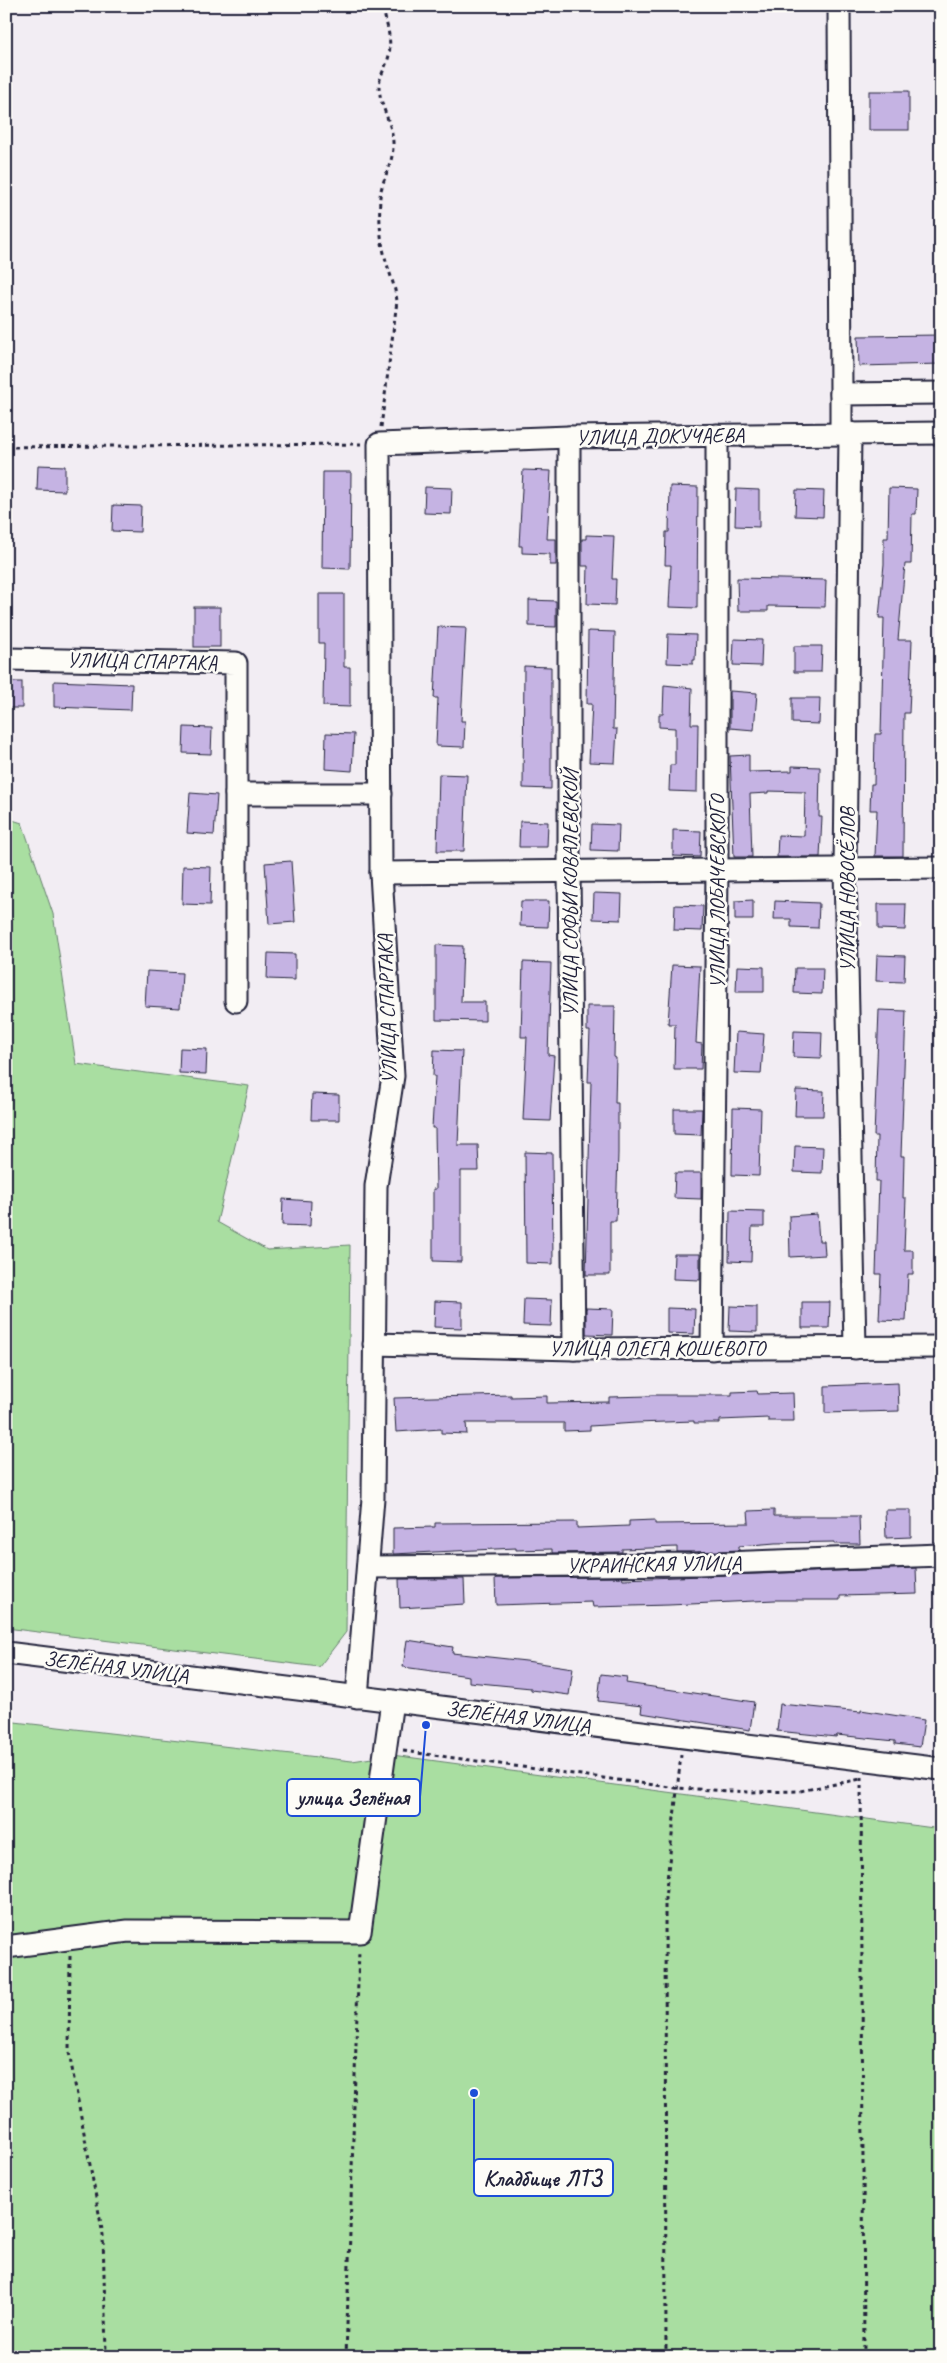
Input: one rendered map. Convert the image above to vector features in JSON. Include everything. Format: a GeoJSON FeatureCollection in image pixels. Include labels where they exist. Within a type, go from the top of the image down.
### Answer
{"type":"FeatureCollection","features":[{"type":"Feature","properties":{"kind":"street","name":"УЛИЦА НОВОСЁЛОВ"},"geometry":{"type":"LineString","coordinates":[[839,6],[841,394],[846,433],[845,869],[855,1348]]}},
{"type":"Feature","properties":{"kind":"street"},"geometry":{"type":"LineString","coordinates":[[841,394],[941,393]]}},
{"type":"Feature","properties":{"kind":"street","name":"УЛИЦА ДОКУЧАЕВА"},"geometry":{"type":"LineString","coordinates":[[379,444],[716,435],[941,433]]}},
{"type":"Feature","properties":{"kind":"street","name":"УЛИЦА ЛОБАЧЕВСКОГО"},"geometry":{"type":"LineString","coordinates":[[712,1350],[717,870],[716,435]]}},
{"type":"Feature","properties":{"kind":"street","name":"УЛИЦА СОФЬИ КОВАЛЕВСКОЙ"},"geometry":{"type":"LineString","coordinates":[[569,438],[569,872],[574,1349]]}},
{"type":"Feature","properties":{"kind":"street","name":"УЛИЦА СПАРТАКА"},"geometry":{"type":"LineString","coordinates":[[357,1697],[373,1498],[376,1186],[393,1076],[381,873],[379,444]]}},
{"type":"Feature","properties":{"kind":"street","name":"УЛИЦА СПАРТАКА"},"geometry":{"type":"LineString","coordinates":[[6,659],[236,663],[236,1001]]}},
{"type":"Feature","properties":{"kind":"street"},"geometry":{"type":"LineString","coordinates":[[236,794],[381,794]]}},
{"type":"Feature","properties":{"kind":"street"},"geometry":{"type":"LineString","coordinates":[[381,873],[941,868]]}},
{"type":"Feature","properties":{"kind":"street","name":"УЛИЦА ОЛЕГА КОШЕВОГО"},"geometry":{"type":"LineString","coordinates":[[374,1344],[712,1350],[941,1348]]}},
{"type":"Feature","properties":{"kind":"street","name":"УКРАИНСКАЯ УЛИЦА"},"geometry":{"type":"LineString","coordinates":[[368,1567],[698,1564],[941,1555]]}},
{"type":"Feature","properties":{"kind":"street","name":"ЗЕЛЁНАЯ УЛИЦА"},"geometry":{"type":"LineString","coordinates":[[6,1653],[683,1737],[862,1769],[941,1769]]}},
{"type":"Feature","properties":{"kind":"street"},"geometry":{"type":"LineString","coordinates":[[6,1947],[128,1931],[360,1932],[392,1701]]}},
{"type":"Feature","properties":{"kind":"path"},"geometry":{"type":"LineString","coordinates":[[6,447],[379,444],[385,386],[398,301],[394,281],[385,258],[380,218],[380,194],[393,160],[393,140],[387,116],[380,100],[379,84],[389,55],[390,34],[382,6]]}},
{"type":"Feature","properties":{"kind":"path"},"geometry":{"type":"LineString","coordinates":[[666,2357],[665,1898],[683,1737]]}},
{"type":"Feature","properties":{"kind":"path"},"geometry":{"type":"LineString","coordinates":[[386,1748],[677,1788],[748,1792],[800,1791],[862,1769]]}},
{"type":"Feature","properties":{"kind":"path"},"geometry":{"type":"LineString","coordinates":[[862,1769],[871,1780]]}},
{"type":"Feature","properties":{"kind":"path"},"geometry":{"type":"LineString","coordinates":[[862,1769],[863,2356]]}},
{"type":"Feature","properties":{"kind":"path"},"geometry":{"type":"LineString","coordinates":[[346,2357],[360,1932]]}},
{"type":"Feature","properties":{"kind":"path"},"geometry":{"type":"LineString","coordinates":[[70,1938],[69,2052],[104,2236],[106,2354]]}},
{"type":"Feature","properties":{"kind":"green space"},"geometry":{"type":"Polygon","coordinates":[[[6,818],[22,823],[53,914],[76,1064],[249,1086],[217,1222],[267,1250],[350,1245],[346,1632],[319,1667],[6,1628],[6,818]]]}},
{"type":"Feature","properties":{"kind":"green space"},"geometry":{"type":"Polygon","coordinates":[[[6,1721],[352,1761],[392,1755],[941,1829],[941,2357],[6,2357],[6,1721]]]}},
{"type":"Feature","properties":{"kind":"building"},"geometry":{"type":"Polygon","coordinates":[[[869,91],[909,91],[909,130],[869,130],[869,91]]]}},
{"type":"Feature","properties":{"kind":"building"},"geometry":{"type":"Polygon","coordinates":[[[941,335],[941,364],[859,366],[858,336],[941,335]]]}},
{"type":"Feature","properties":{"kind":"building"},"geometry":{"type":"Polygon","coordinates":[[[38,465],[65,466],[65,491],[37,490],[38,465]]]}},
{"type":"Feature","properties":{"kind":"building"},"geometry":{"type":"Polygon","coordinates":[[[523,470],[551,471],[547,539],[556,539],[556,565],[550,565],[550,554],[522,553],[522,546],[519,546],[523,470]]]}},
{"type":"Feature","properties":{"kind":"building"},"geometry":{"type":"Polygon","coordinates":[[[323,472],[351,472],[350,569],[322,568],[323,472]]]}},
{"type":"Feature","properties":{"kind":"building"},"geometry":{"type":"Polygon","coordinates":[[[670,486],[698,487],[697,608],[669,607],[671,565],[665,565],[666,532],[669,532],[670,486]]]}},
{"type":"Feature","properties":{"kind":"building"},"geometry":{"type":"Polygon","coordinates":[[[425,487],[452,488],[451,514],[424,513],[425,487]]]}},
{"type":"Feature","properties":{"kind":"building"},"geometry":{"type":"Polygon","coordinates":[[[889,488],[917,489],[916,514],[912,514],[911,564],[905,564],[898,640],[912,640],[909,713],[904,713],[903,856],[875,856],[877,810],[870,810],[871,784],[874,784],[875,734],[881,734],[884,618],[879,618],[884,564],[884,538],[888,538],[889,488]]]}},
{"type":"Feature","properties":{"kind":"building"},"geometry":{"type":"Polygon","coordinates":[[[736,489],[759,490],[759,527],[735,526],[736,489]]]}},
{"type":"Feature","properties":{"kind":"building"},"geometry":{"type":"Polygon","coordinates":[[[796,490],[824,491],[823,517],[795,516],[796,490]]]}},
{"type":"Feature","properties":{"kind":"building"},"geometry":{"type":"Polygon","coordinates":[[[113,505],[141,506],[140,532],[112,531],[113,505]]]}},
{"type":"Feature","properties":{"kind":"building"},"geometry":{"type":"Polygon","coordinates":[[[586,535],[614,536],[612,579],[616,579],[615,605],[587,604],[588,566],[582,566],[582,539],[586,539],[586,535]]]}},
{"type":"Feature","properties":{"kind":"building"},"geometry":{"type":"Polygon","coordinates":[[[737,578],[826,580],[825,607],[768,606],[768,611],[738,611],[737,578]]]}},
{"type":"Feature","properties":{"kind":"building"},"geometry":{"type":"Polygon","coordinates":[[[319,594],[344,594],[344,667],[350,667],[350,707],[323,706],[324,643],[319,643],[319,594]]]}},
{"type":"Feature","properties":{"kind":"building"},"geometry":{"type":"Polygon","coordinates":[[[529,600],[556,601],[556,627],[529,626],[529,600]]]}},
{"type":"Feature","properties":{"kind":"building"},"geometry":{"type":"Polygon","coordinates":[[[194,607],[220,607],[220,647],[194,647],[194,607]]]}},
{"type":"Feature","properties":{"kind":"building"},"geometry":{"type":"Polygon","coordinates":[[[438,627],[466,628],[461,721],[465,721],[464,747],[436,746],[438,698],[434,698],[438,627]]]}},
{"type":"Feature","properties":{"kind":"building"},"geometry":{"type":"Polygon","coordinates":[[[588,631],[615,632],[613,729],[617,729],[615,763],[589,762],[592,704],[587,704],[588,631]]]}},
{"type":"Feature","properties":{"kind":"building"},"geometry":{"type":"Polygon","coordinates":[[[668,634],[696,635],[695,660],[693,660],[693,664],[667,663],[668,634]]]}},
{"type":"Feature","properties":{"kind":"building"},"geometry":{"type":"Polygon","coordinates":[[[734,639],[762,640],[761,666],[733,665],[734,639]]]}},
{"type":"Feature","properties":{"kind":"building"},"geometry":{"type":"Polygon","coordinates":[[[794,646],[822,646],[821,672],[794,672],[794,646]]]}},
{"type":"Feature","properties":{"kind":"building"},"geometry":{"type":"Polygon","coordinates":[[[524,666],[551,667],[551,789],[523,788],[524,666]]]}},
{"type":"Feature","properties":{"kind":"building"},"geometry":{"type":"Polygon","coordinates":[[[54,681],[132,684],[131,710],[54,707],[54,681]]]}},
{"type":"Feature","properties":{"kind":"building"},"geometry":{"type":"Polygon","coordinates":[[[6,682],[22,682],[22,708],[6,708],[6,682]]]}},
{"type":"Feature","properties":{"kind":"building"},"geometry":{"type":"Polygon","coordinates":[[[664,685],[692,688],[691,724],[698,724],[697,792],[669,791],[670,765],[675,765],[675,728],[659,727],[659,714],[663,714],[664,685]]]}},
{"type":"Feature","properties":{"kind":"building"},"geometry":{"type":"Polygon","coordinates":[[[730,691],[757,693],[754,730],[730,728],[730,691]]]}},
{"type":"Feature","properties":{"kind":"building"},"geometry":{"type":"Polygon","coordinates":[[[792,698],[820,698],[819,724],[792,723],[792,698]]]}},
{"type":"Feature","properties":{"kind":"building"},"geometry":{"type":"Polygon","coordinates":[[[184,727],[212,728],[211,754],[183,753],[184,727]]]}},
{"type":"Feature","properties":{"kind":"building"},"geometry":{"type":"Polygon","coordinates":[[[326,733],[354,734],[352,771],[325,769],[326,733]]]}},
{"type":"Feature","properties":{"kind":"building"},"geometry":{"type":"Polygon","coordinates":[[[749,755],[749,772],[792,771],[792,766],[820,767],[819,817],[822,817],[820,857],[777,857],[778,835],[804,836],[805,792],[768,791],[768,793],[750,794],[752,857],[734,857],[730,756],[749,755]]]}},
{"type":"Feature","properties":{"kind":"building"},"geometry":{"type":"Polygon","coordinates":[[[439,774],[467,775],[464,851],[437,851],[439,774]]]}},
{"type":"Feature","properties":{"kind":"building"},"geometry":{"type":"Polygon","coordinates":[[[190,793],[217,795],[214,835],[187,833],[190,793]]]}},
{"type":"Feature","properties":{"kind":"building"},"geometry":{"type":"Polygon","coordinates":[[[520,821],[548,822],[547,847],[519,847],[520,821]]]}},
{"type":"Feature","properties":{"kind":"building"},"geometry":{"type":"Polygon","coordinates":[[[592,824],[619,825],[618,851],[591,850],[592,824]]]}},
{"type":"Feature","properties":{"kind":"building"},"geometry":{"type":"Polygon","coordinates":[[[673,830],[701,831],[700,857],[673,856],[673,830]]]}},
{"type":"Feature","properties":{"kind":"building"},"geometry":{"type":"Polygon","coordinates":[[[291,861],[295,922],[269,924],[265,863],[291,861]]]}},
{"type":"Feature","properties":{"kind":"building"},"geometry":{"type":"Polygon","coordinates":[[[183,866],[211,867],[210,905],[182,904],[183,866]]]}},
{"type":"Feature","properties":{"kind":"building"},"geometry":{"type":"Polygon","coordinates":[[[594,893],[622,894],[621,920],[593,919],[594,893]]]}},
{"type":"Feature","properties":{"kind":"building"},"geometry":{"type":"Polygon","coordinates":[[[753,900],[753,920],[735,920],[735,901],[753,900]]]}},
{"type":"Feature","properties":{"kind":"building"},"geometry":{"type":"Polygon","coordinates":[[[521,901],[549,901],[548,927],[520,926],[521,901]]]}},
{"type":"Feature","properties":{"kind":"building"},"geometry":{"type":"Polygon","coordinates":[[[775,901],[819,903],[818,928],[791,927],[791,919],[774,919],[775,901]]]}},
{"type":"Feature","properties":{"kind":"building"},"geometry":{"type":"Polygon","coordinates":[[[878,904],[906,904],[905,930],[878,929],[878,904]]]}},
{"type":"Feature","properties":{"kind":"building"},"geometry":{"type":"Polygon","coordinates":[[[675,905],[703,906],[702,931],[674,930],[675,905]]]}},
{"type":"Feature","properties":{"kind":"building"},"geometry":{"type":"Polygon","coordinates":[[[436,945],[463,946],[461,1002],[485,1002],[485,1021],[436,1020],[436,945]]]}},
{"type":"Feature","properties":{"kind":"building"},"geometry":{"type":"Polygon","coordinates":[[[268,953],[295,954],[295,980],[267,979],[268,953]]]}},
{"type":"Feature","properties":{"kind":"building"},"geometry":{"type":"Polygon","coordinates":[[[877,955],[905,956],[904,982],[876,981],[877,955]]]}},
{"type":"Feature","properties":{"kind":"building"},"geometry":{"type":"Polygon","coordinates":[[[523,962],[551,963],[548,1055],[554,1056],[550,1121],[523,1120],[527,1037],[521,1037],[523,962]]]}},
{"type":"Feature","properties":{"kind":"building"},"geometry":{"type":"Polygon","coordinates":[[[672,965],[700,966],[696,1043],[702,1044],[701,1069],[674,1069],[675,1024],[668,1024],[672,965]]]}},
{"type":"Feature","properties":{"kind":"building"},"geometry":{"type":"Polygon","coordinates":[[[737,966],[764,967],[764,992],[736,992],[737,966]]]}},
{"type":"Feature","properties":{"kind":"building"},"geometry":{"type":"Polygon","coordinates":[[[795,968],[823,968],[822,994],[794,993],[795,968]]]}},
{"type":"Feature","properties":{"kind":"building"},"geometry":{"type":"Polygon","coordinates":[[[147,971],[182,973],[180,1008],[145,1006],[147,971]]]}},
{"type":"Feature","properties":{"kind":"building"},"geometry":{"type":"Polygon","coordinates":[[[587,1006],[615,1006],[614,1057],[616,1058],[615,1103],[618,1103],[618,1153],[616,1221],[610,1221],[610,1275],[586,1275],[591,1082],[588,1082],[590,1031],[587,1031],[587,1006]]]}},
{"type":"Feature","properties":{"kind":"building"},"geometry":{"type":"Polygon","coordinates":[[[879,1010],[906,1011],[901,1156],[904,1156],[903,1198],[906,1198],[904,1250],[913,1250],[913,1274],[908,1274],[906,1321],[879,1320],[881,1274],[876,1274],[879,1181],[876,1181],[877,1136],[874,1136],[879,1010]]]}},
{"type":"Feature","properties":{"kind":"building"},"geometry":{"type":"Polygon","coordinates":[[[794,1031],[822,1032],[821,1058],[793,1057],[794,1031]]]}},
{"type":"Feature","properties":{"kind":"building"},"geometry":{"type":"Polygon","coordinates":[[[736,1032],[764,1034],[761,1074],[734,1073],[736,1032]]]}},
{"type":"Feature","properties":{"kind":"building"},"geometry":{"type":"Polygon","coordinates":[[[180,1048],[207,1049],[206,1074],[179,1073],[180,1048]]]}},
{"type":"Feature","properties":{"kind":"building"},"geometry":{"type":"Polygon","coordinates":[[[434,1050],[462,1051],[458,1145],[478,1145],[479,1171],[461,1171],[461,1262],[433,1261],[433,1189],[436,1189],[435,1128],[432,1128],[435,1076],[433,1076],[434,1050]]]}},
{"type":"Feature","properties":{"kind":"building"},"geometry":{"type":"Polygon","coordinates":[[[796,1090],[824,1091],[823,1116],[795,1116],[796,1090]]]}},
{"type":"Feature","properties":{"kind":"building"},"geometry":{"type":"Polygon","coordinates":[[[312,1094],[339,1095],[339,1120],[311,1120],[312,1094]]]}},
{"type":"Feature","properties":{"kind":"building"},"geometry":{"type":"Polygon","coordinates":[[[733,1108],[761,1109],[759,1176],[732,1175],[733,1108]]]}},
{"type":"Feature","properties":{"kind":"building"},"geometry":{"type":"Polygon","coordinates":[[[674,1109],[702,1109],[701,1135],[674,1134],[674,1109]]]}},
{"type":"Feature","properties":{"kind":"building"},"geometry":{"type":"Polygon","coordinates":[[[795,1146],[823,1147],[822,1173],[794,1172],[795,1146]]]}},
{"type":"Feature","properties":{"kind":"building"},"geometry":{"type":"Polygon","coordinates":[[[525,1152],[552,1153],[553,1264],[526,1263],[525,1152]]]}},
{"type":"Feature","properties":{"kind":"building"},"geometry":{"type":"Polygon","coordinates":[[[675,1173],[701,1173],[701,1199],[674,1198],[675,1173]]]}},
{"type":"Feature","properties":{"kind":"building"},"geometry":{"type":"Polygon","coordinates":[[[283,1199],[311,1201],[310,1226],[282,1225],[283,1199]]]}},
{"type":"Feature","properties":{"kind":"building"},"geometry":{"type":"Polygon","coordinates":[[[730,1211],[764,1212],[764,1227],[752,1227],[751,1262],[729,1261],[730,1211]]]}},
{"type":"Feature","properties":{"kind":"building"},"geometry":{"type":"Polygon","coordinates":[[[817,1214],[819,1241],[824,1241],[825,1255],[790,1257],[789,1216],[817,1214]]]}},
{"type":"Feature","properties":{"kind":"building"},"geometry":{"type":"Polygon","coordinates":[[[674,1254],[700,1254],[700,1280],[673,1279],[674,1254]]]}},
{"type":"Feature","properties":{"kind":"building"},"geometry":{"type":"Polygon","coordinates":[[[524,1299],[552,1300],[551,1326],[523,1325],[524,1299]]]}},
{"type":"Feature","properties":{"kind":"building"},"geometry":{"type":"Polygon","coordinates":[[[435,1301],[462,1302],[462,1328],[434,1327],[435,1301]]]}},
{"type":"Feature","properties":{"kind":"building"},"geometry":{"type":"Polygon","coordinates":[[[802,1302],[830,1302],[829,1328],[802,1328],[802,1302]]]}},
{"type":"Feature","properties":{"kind":"building"},"geometry":{"type":"Polygon","coordinates":[[[730,1306],[757,1307],[757,1332],[729,1331],[730,1306]]]}},
{"type":"Feature","properties":{"kind":"building"},"geometry":{"type":"Polygon","coordinates":[[[586,1308],[613,1309],[612,1335],[586,1334],[586,1308]]]}},
{"type":"Feature","properties":{"kind":"building"},"geometry":{"type":"Polygon","coordinates":[[[667,1308],[695,1309],[694,1334],[667,1333],[667,1308]]]}},
{"type":"Feature","properties":{"kind":"building"},"geometry":{"type":"Polygon","coordinates":[[[898,1383],[899,1411],[825,1413],[825,1386],[898,1383]]]}},
{"type":"Feature","properties":{"kind":"building"},"geometry":{"type":"Polygon","coordinates":[[[757,1391],[758,1394],[793,1393],[794,1421],[768,1421],[768,1418],[720,1420],[720,1423],[694,1423],[694,1421],[636,1423],[590,1426],[590,1430],[564,1431],[564,1423],[466,1423],[467,1434],[441,1433],[441,1429],[396,1432],[394,1398],[511,1395],[511,1397],[547,1396],[547,1403],[609,1402],[609,1397],[732,1395],[732,1392],[757,1391]]]}},
{"type":"Feature","properties":{"kind":"building"},"geometry":{"type":"Polygon","coordinates":[[[774,1510],[774,1516],[859,1516],[860,1544],[834,1544],[834,1542],[775,1543],[739,1546],[739,1550],[698,1552],[677,1552],[677,1547],[622,1549],[622,1552],[552,1553],[552,1549],[516,1550],[516,1548],[393,1554],[393,1528],[435,1527],[435,1523],[577,1522],[577,1528],[629,1526],[629,1521],[655,1520],[655,1524],[749,1523],[748,1511],[774,1510]]]}},
{"type":"Feature","properties":{"kind":"building"},"geometry":{"type":"Polygon","coordinates":[[[885,1510],[911,1510],[911,1537],[886,1538],[885,1510]]]}},
{"type":"Feature","properties":{"kind":"building"},"geometry":{"type":"Polygon","coordinates":[[[916,1568],[917,1594],[840,1596],[840,1600],[775,1600],[593,1607],[592,1602],[496,1605],[495,1578],[622,1577],[623,1579],[916,1568]]]}},
{"type":"Feature","properties":{"kind":"building"},"geometry":{"type":"Polygon","coordinates":[[[399,1579],[464,1579],[465,1604],[400,1608],[399,1579]]]}},
{"type":"Feature","properties":{"kind":"building"},"geometry":{"type":"Polygon","coordinates":[[[407,1640],[453,1647],[452,1653],[573,1668],[569,1695],[531,1690],[531,1688],[469,1682],[469,1676],[403,1667],[407,1640]]]}},
{"type":"Feature","properties":{"kind":"building"},"geometry":{"type":"Polygon","coordinates":[[[601,1674],[627,1677],[626,1683],[754,1702],[750,1730],[641,1713],[642,1706],[598,1701],[601,1674]]]}},
{"type":"Feature","properties":{"kind":"building"},"geometry":{"type":"Polygon","coordinates":[[[780,1704],[861,1712],[861,1710],[924,1720],[920,1747],[895,1744],[895,1741],[777,1731],[780,1704]]]}},
{"type":"Feature","properties":{"kind":"place","name":"улица Зелёная"},"geometry":{"type":"Point","coordinates":[426,1725]}},
{"type":"Feature","properties":{"kind":"place","name":"Кладбище ЛТЗ"},"geometry":{"type":"Point","coordinates":[474,2093]}}]}
